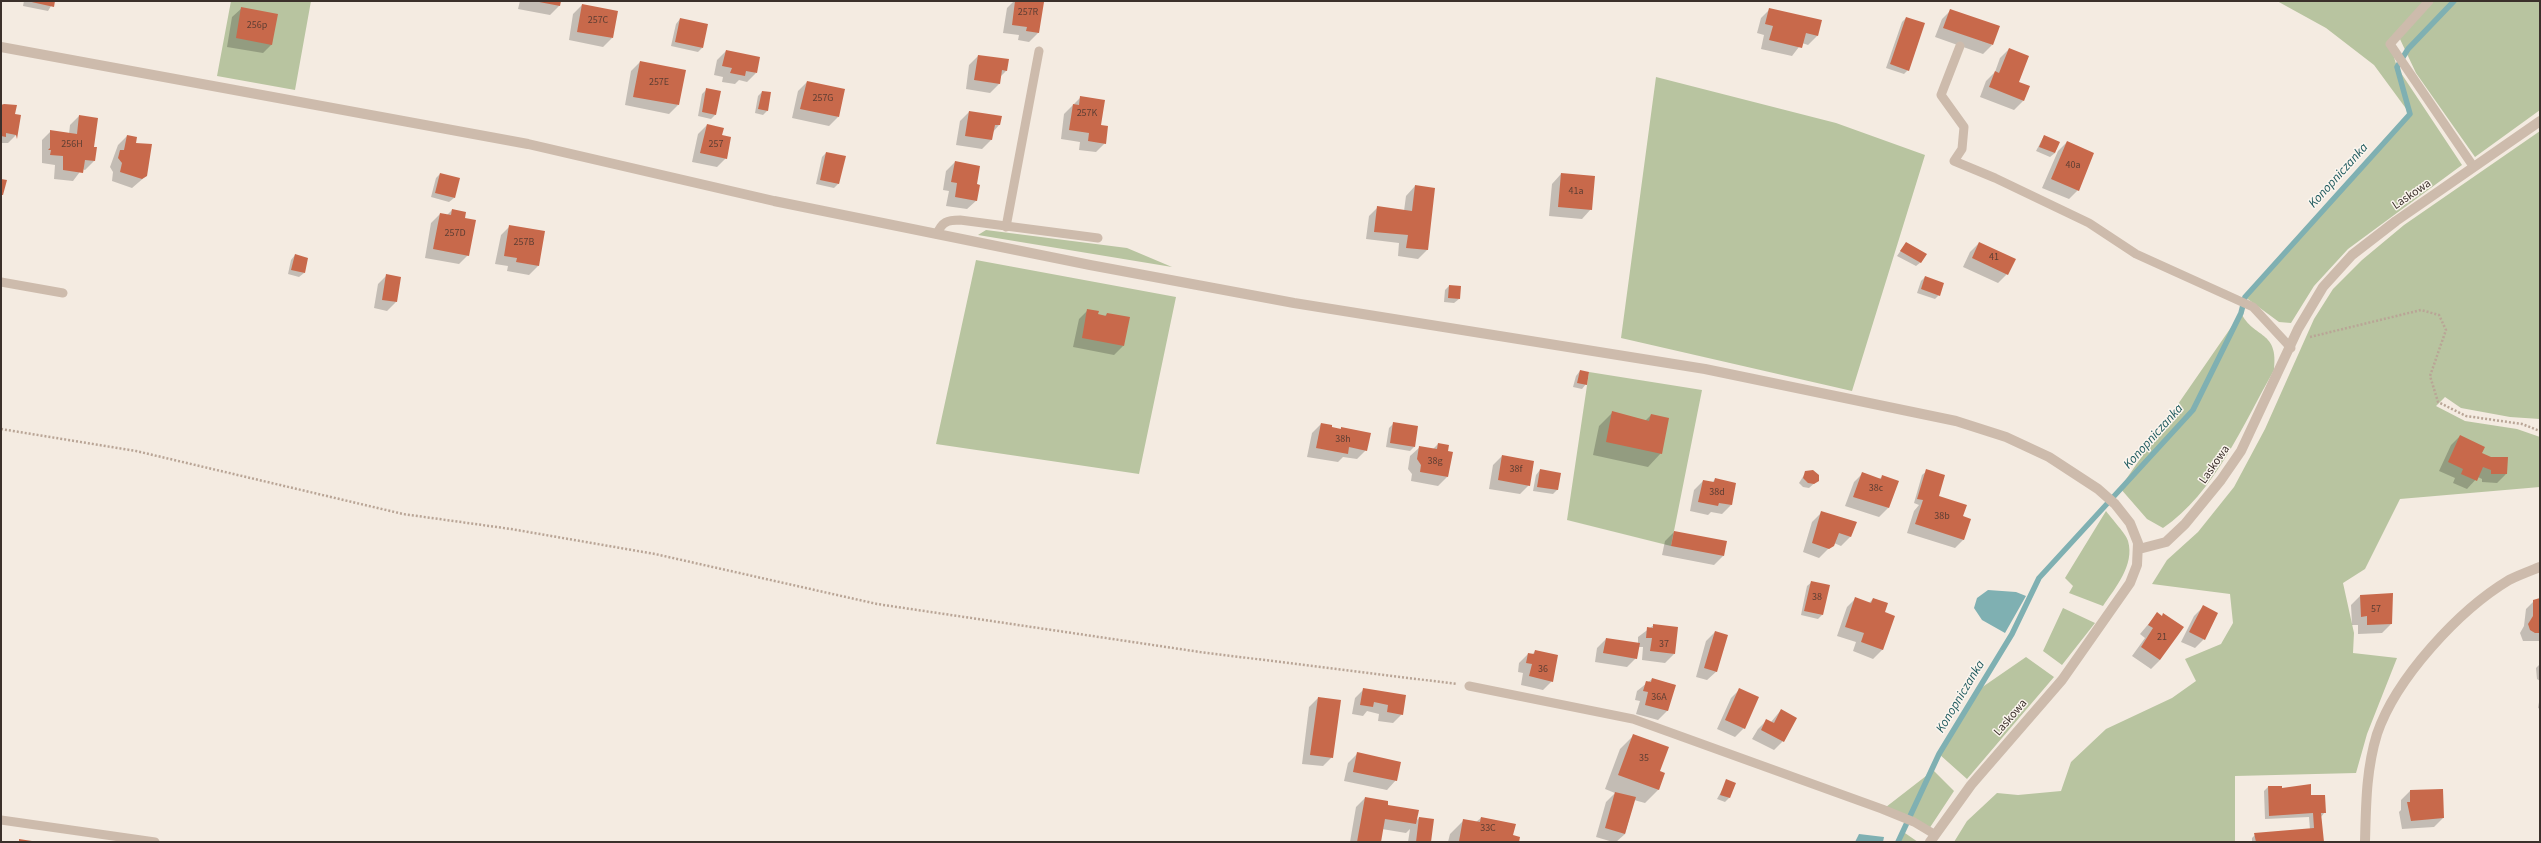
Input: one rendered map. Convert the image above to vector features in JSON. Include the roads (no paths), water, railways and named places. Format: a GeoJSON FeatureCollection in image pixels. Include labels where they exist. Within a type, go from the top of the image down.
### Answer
{"type":"FeatureCollection","features":[{"type":"Feature","properties":{"kind":"street"},"geometry":{"type":"LineString","coordinates":[[1,47],[528,144],[774,201],[1090,265],[1286,301],[1663,361],[1900,408],[1972,425],[2020,442],[2049,457],[2098,489],[2115,504],[2130,523],[2137,537],[2139,549]]}},
{"type":"Feature","properties":{"kind":"street","name":"Laskowa"},"geometry":{"type":"LineString","coordinates":[[1932,838],[1971,785],[2062,680],[2088,644],[2130,582],[2137,565],[2139,549],[2166,542],[2205,501],[2241,451],[2291,348],[2298,329],[2323,287],[2352,255],[2473,166],[2540,121]]}},
{"type":"Feature","properties":{"kind":"street"},"geometry":{"type":"LineString","coordinates":[[2365,842],[2367,777],[2378,733],[2398,691],[2444,632],[2494,590],[2511,579],[2540,568]]}},
{"type":"Feature","properties":{"kind":"lane"},"geometry":{"type":"LineString","coordinates":[[2429,1],[2390,44],[2412,74],[2473,166]]}},
{"type":"Feature","properties":{"kind":"lane"},"geometry":{"type":"LineString","coordinates":[[1960,46],[1941,95],[1964,127],[1962,148],[1954,161],[1995,178],[2089,223],[2136,254],[2233,296],[2253,308],[2291,348]]}},
{"type":"Feature","properties":{"kind":"lane"},"geometry":{"type":"LineString","coordinates":[[1006,227],[1039,51]]}},
{"type":"Feature","properties":{"kind":"lane"},"geometry":{"type":"LineString","coordinates":[[937,234],[941,225],[948,220],[1098,238]]}},
{"type":"Feature","properties":{"kind":"lane"},"geometry":{"type":"LineString","coordinates":[[1,282],[63,293]]}},
{"type":"Feature","properties":{"kind":"lane"},"geometry":{"type":"LineString","coordinates":[[1469,686],[1633,719],[1902,816],[1914,822],[1932,838]]}},
{"type":"Feature","properties":{"kind":"lane"},"geometry":{"type":"LineString","coordinates":[[1,820],[155,842]]}},
{"type":"Feature","properties":{"kind":"water"},"geometry":{"type":"Polygon","coordinates":[[[1988,590],[2016,592],[2026,596],[2005,633],[1982,620],[1974,608],[1977,598],[1988,590]]]}},
{"type":"Feature","properties":{"kind":"water"},"geometry":{"type":"Polygon","coordinates":[[[1859,834],[1884,837],[1883,842],[1855,842],[1859,834]]]}},
{"type":"Feature","properties":{"kind":"waterway","name":"Konopniczanka"},"geometry":{"type":"LineString","coordinates":[[1898,842],[1939,754],[2012,634],[2039,578],[2193,410],[2241,313],[2245,297],[2410,114],[2397,67],[2408,49],[2454,1]]}}]}
